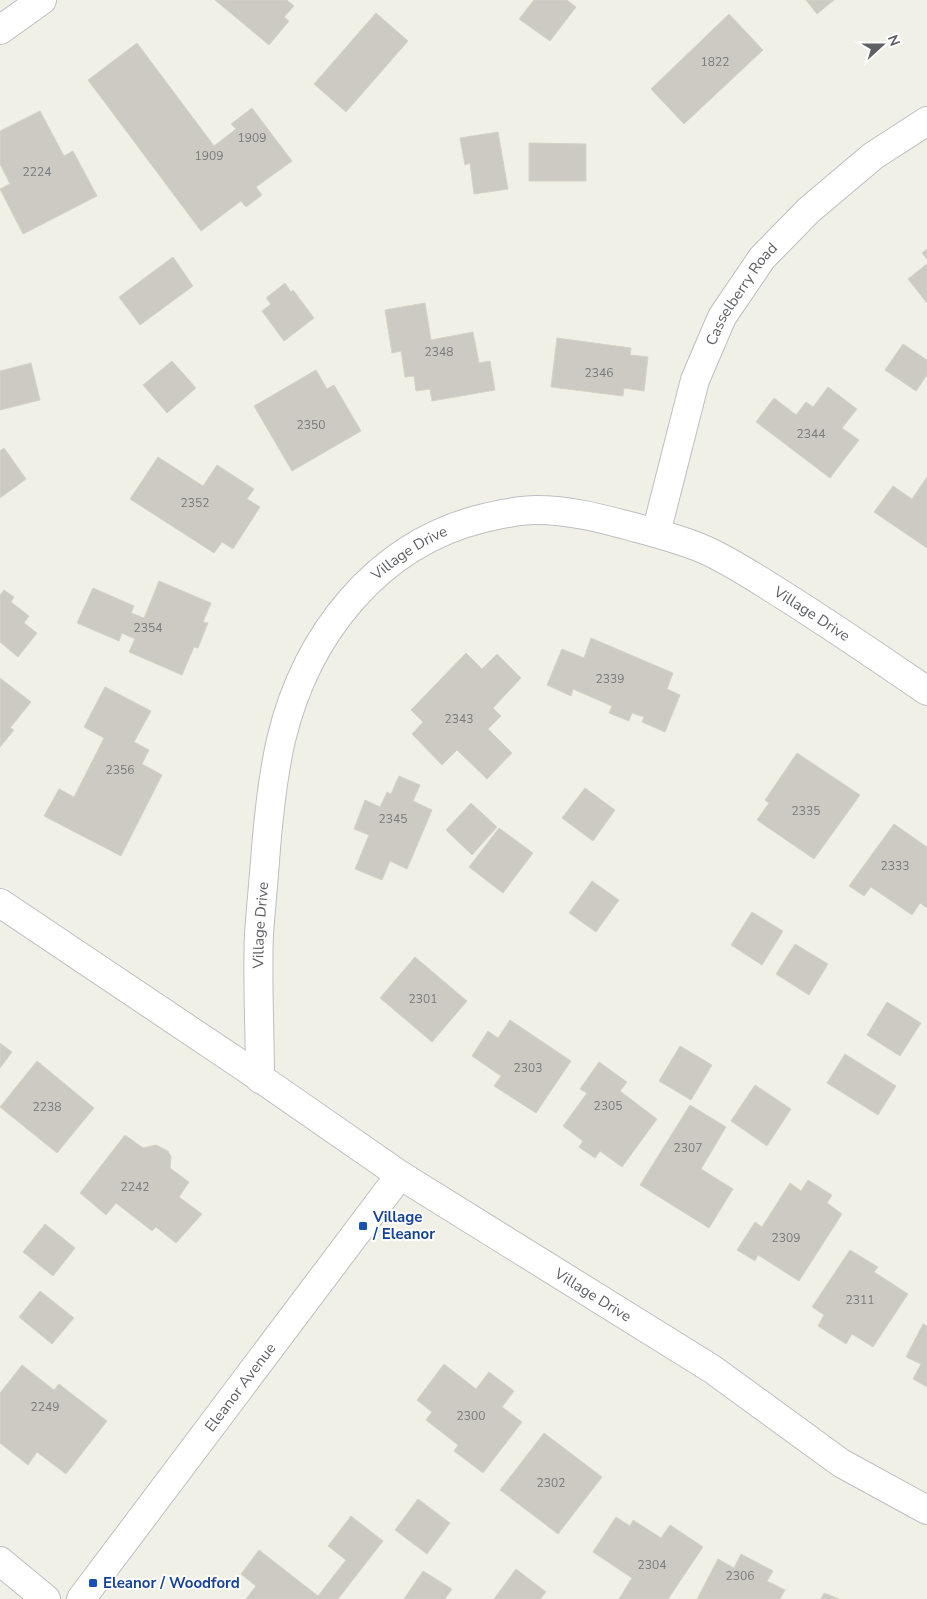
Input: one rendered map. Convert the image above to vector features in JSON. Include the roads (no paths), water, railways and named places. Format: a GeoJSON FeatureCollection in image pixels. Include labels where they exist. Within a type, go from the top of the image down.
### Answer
{"type":"FeatureCollection","features":[{"type":"Feature","properties":{"kind":"street"},"geometry":{"type":"LineString","coordinates":[[0,30],[42,0]]}},
{"type":"Feature","properties":{"kind":"street","name":"Casselberry Road"},"geometry":{"type":"LineString","coordinates":[[656,533],[695,380],[722,317],[762,258],[809,210],[872,156],[927,121]]}},
{"type":"Feature","properties":{"kind":"street","name":"Village Drive"},"geometry":{"type":"LineString","coordinates":[[260,1078],[259,936],[270,812],[281,740],[298,688],[316,649],[339,614],[368,582],[400,554],[432,536],[466,522],[500,514],[534,510],[586,514],[656,533],[704,549],[746,572],[840,631],[927,691]]}},
{"type":"Feature","properties":{"kind":"street","name":"Village Drive"},"geometry":{"type":"LineString","coordinates":[[0,903],[400,1175],[712,1369],[841,1463],[927,1510]]}},
{"type":"Feature","properties":{"kind":"street","name":"Eleanor Avenue"},"geometry":{"type":"LineString","coordinates":[[81,1599],[400,1175]]}},
{"type":"Feature","properties":{"kind":"street"},"geometry":{"type":"LineString","coordinates":[[0,1561],[46,1599]]}},
{"type":"Feature","properties":{"kind":"place","name":"Village / Eleanor"},"geometry":{"type":"Point","coordinates":[363,1226]}},
{"type":"Feature","properties":{"kind":"place","name":"Eleanor / Woodford"},"geometry":{"type":"Point","coordinates":[93,1583]}}]}
